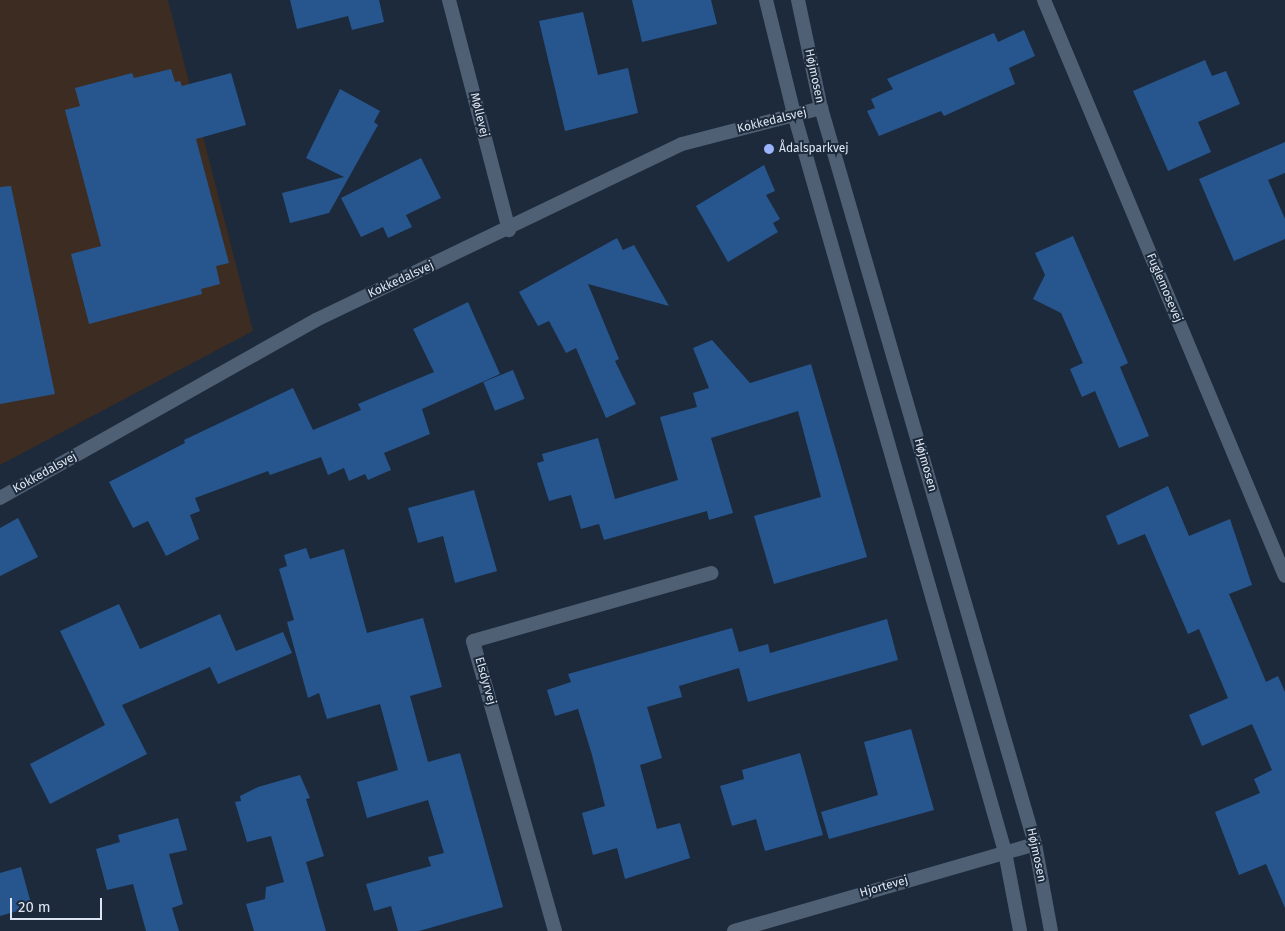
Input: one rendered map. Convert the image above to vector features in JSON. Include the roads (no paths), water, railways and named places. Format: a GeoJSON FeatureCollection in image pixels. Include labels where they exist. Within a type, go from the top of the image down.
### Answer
{"type":"FeatureCollection","features":[{"type":"Feature","properties":{"kind":"street","name":"Møllevej"},"geometry":{"type":"LineString","coordinates":[[449,0],[509,230]]}},
{"type":"Feature","properties":{"kind":"street"},"geometry":{"type":"LineString","coordinates":[[766,0],[794,114],[1005,852],[1020,931]]}},
{"type":"Feature","properties":{"kind":"street","name":"Højmosen"},"geometry":{"type":"LineString","coordinates":[[798,0],[821,108],[1035,844],[1051,931]]}},
{"type":"Feature","properties":{"kind":"street","name":"Fuglemosevej"},"geometry":{"type":"LineString","coordinates":[[1044,0],[1284,573]]}},
{"type":"Feature","properties":{"kind":"street","name":"Kokkedalsvej"},"geometry":{"type":"LineString","coordinates":[[0,498],[316,320],[509,230],[682,144],[821,108]]}},
{"type":"Feature","properties":{"kind":"street","name":"Elsdyrvej"},"geometry":{"type":"LineString","coordinates":[[556,931],[473,640],[712,573]]}},
{"type":"Feature","properties":{"kind":"street","name":"Hjortevej"},"geometry":{"type":"LineString","coordinates":[[734,931],[1035,844]]}},
{"type":"Feature","properties":{"kind":"place","name":"Ådalsparkvej"},"geometry":{"type":"Point","coordinates":[769,149]}}]}
